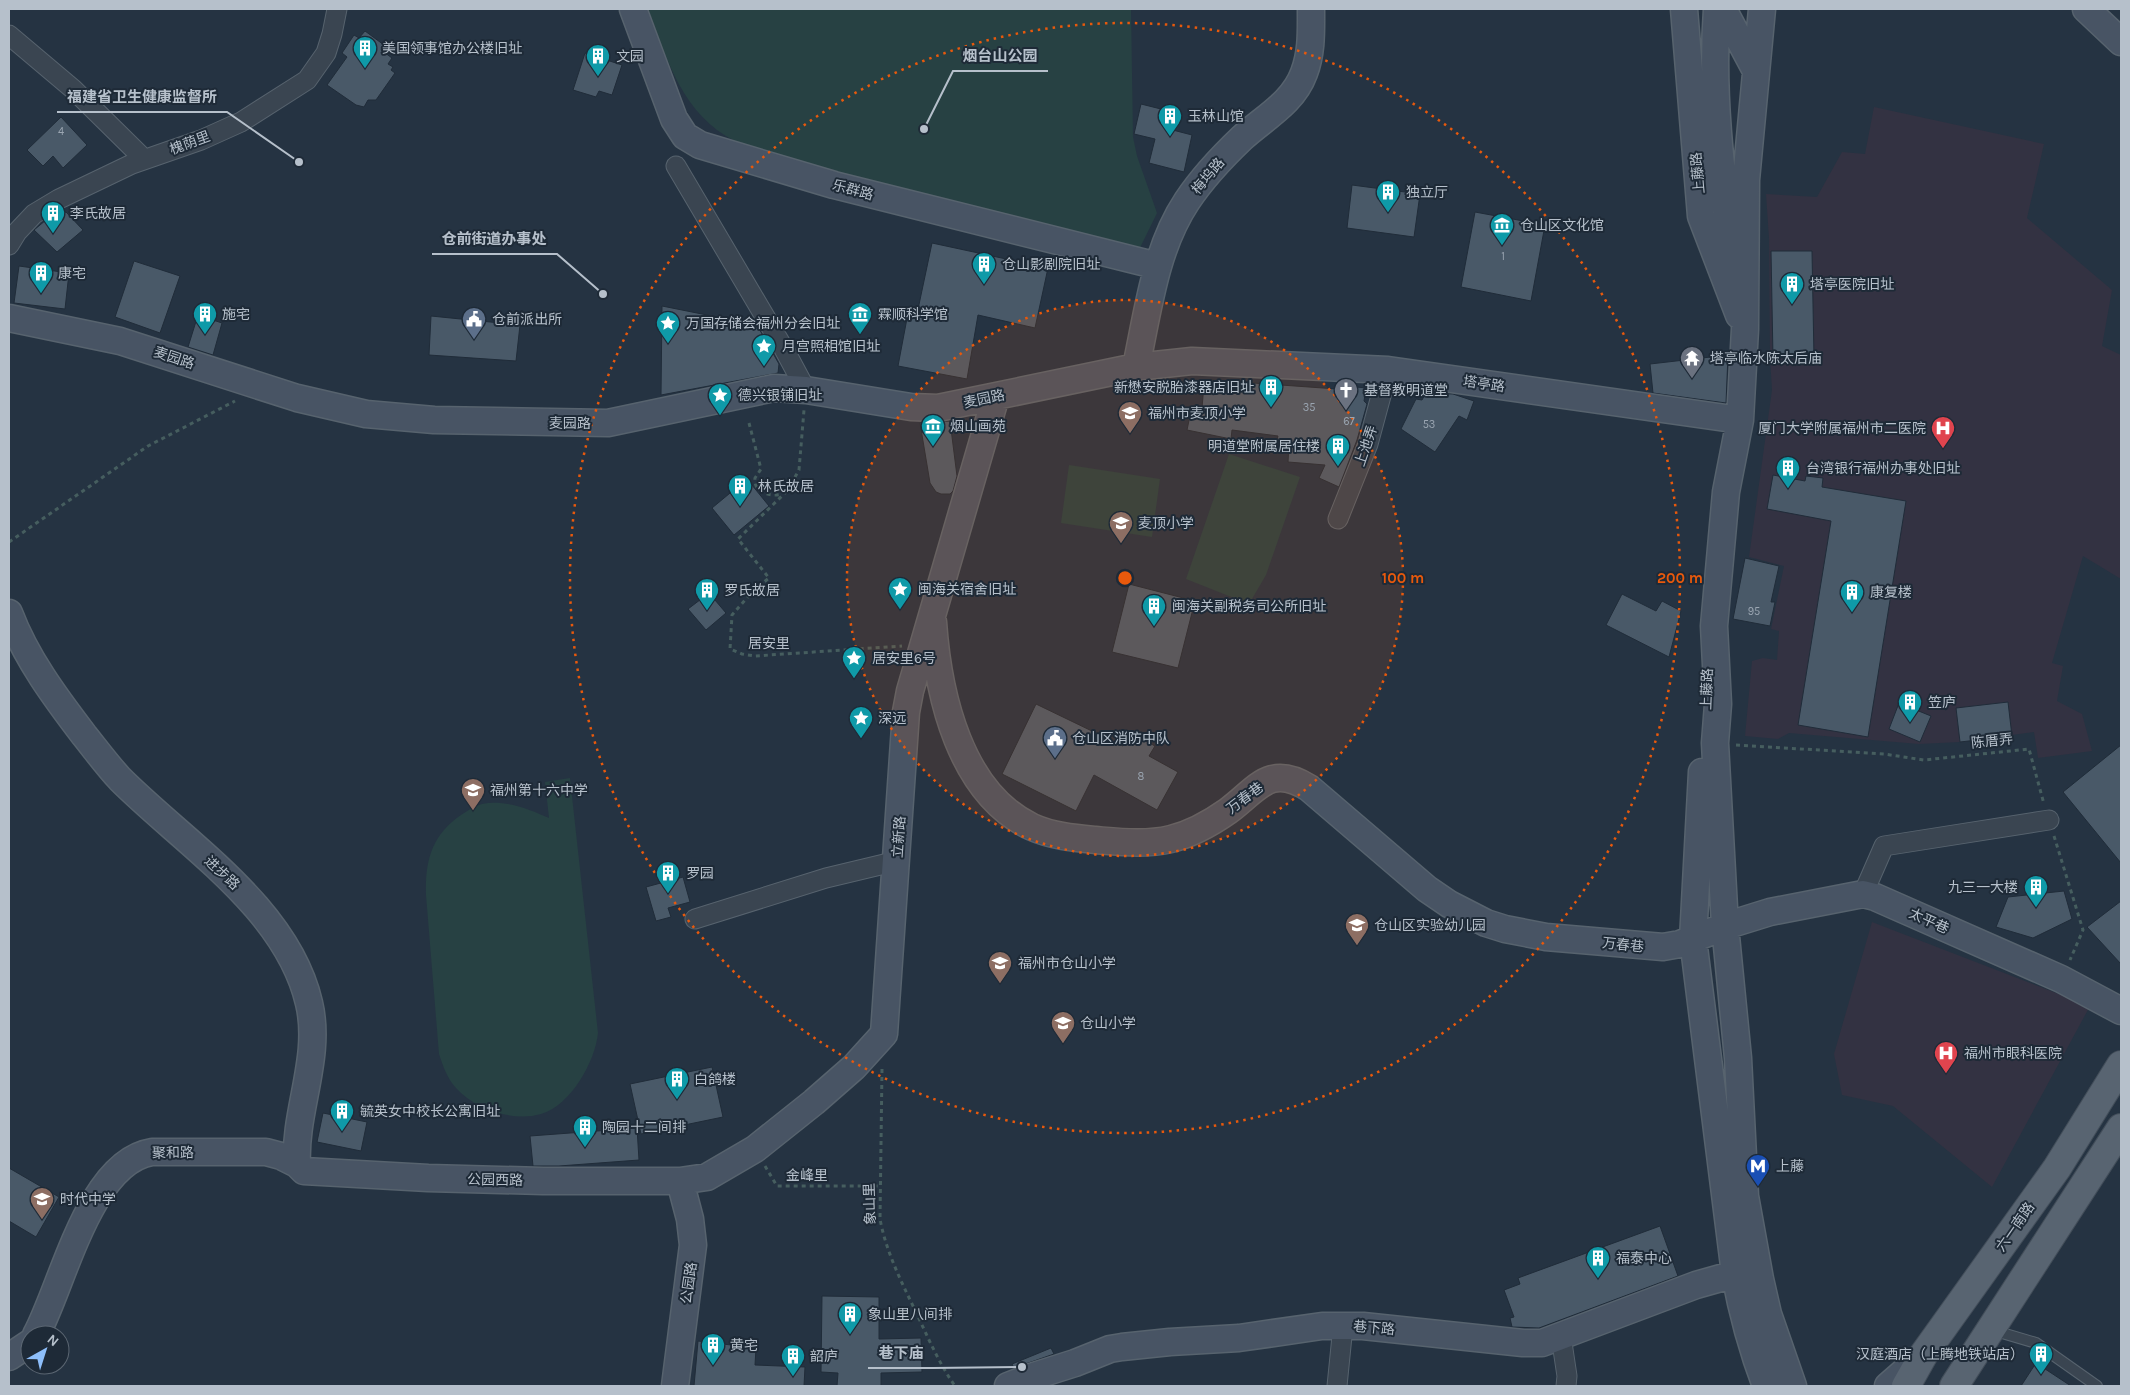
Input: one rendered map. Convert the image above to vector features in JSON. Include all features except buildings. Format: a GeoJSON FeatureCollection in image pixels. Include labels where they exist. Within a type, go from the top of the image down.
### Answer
{"type":"FeatureCollection","features":[{"type":"Feature","properties":{"kind":"main road","name":"六一南路"},"geometry":{"type":"LineString","coordinates":[[1906,1386],[1924,1354],[2057,1168],[2121,1065]]}},
{"type":"Feature","properties":{"kind":"main road"},"geometry":{"type":"LineString","coordinates":[[1954,1386],[2121,1128]]}},
{"type":"Feature","properties":{"kind":"street","name":"槐荫里"},"geometry":{"type":"LineString","coordinates":[[9,245],[26,222],[44,207],[144,159],[201,140],[241,122],[307,80],[326,53],[337,9]]}},
{"type":"Feature","properties":{"kind":"street","name":"乐群路"},"geometry":{"type":"LineString","coordinates":[[633,9],[674,119],[685,136],[700,145],[834,185],[1158,266]]}},
{"type":"Feature","properties":{"kind":"street","name":"梅坞路"},"geometry":{"type":"LineString","coordinates":[[1136,367],[1158,266],[1172,228],[1196,189],[1218,162],[1244,137],[1286,103],[1297,87],[1304,74],[1309,57],[1311,9]]}},
{"type":"Feature","properties":{"kind":"street","name":"上藤路"},"geometry":{"type":"LineString","coordinates":[[1684,9],[1701,216],[1745,330]]}},
{"type":"Feature","properties":{"kind":"street"},"geometry":{"type":"LineString","coordinates":[[1717,9],[1715,41],[1722,182],[1745,330]]}},
{"type":"Feature","properties":{"kind":"street"},"geometry":{"type":"LineString","coordinates":[[1723,9],[1756,69]]}},
{"type":"Feature","properties":{"kind":"street"},"geometry":{"type":"LineString","coordinates":[[1762,9],[1746,180],[1745,330],[1740,420],[1726,492],[1714,626],[1718,704],[1716,743],[1725,926],[1738,1058],[1746,1196],[1768,1314],[1793,1386]]}},
{"type":"Feature","properties":{"kind":"street"},"geometry":{"type":"LineString","coordinates":[[2086,9],[2121,42]]}},
{"type":"Feature","properties":{"kind":"street"},"geometry":{"type":"LineString","coordinates":[[9,35],[73,90],[144,159]]}},
{"type":"Feature","properties":{"kind":"street"},"geometry":{"type":"LineString","coordinates":[[676,166],[784,349],[806,390]]}},
{"type":"Feature","properties":{"kind":"street","name":"麦园路"},"geometry":{"type":"LineString","coordinates":[[9,318],[120,341],[320,405],[366,414],[434,420],[608,423],[774,388],[806,390],[925,408],[938,408],[1136,367]]}},
{"type":"Feature","properties":{"kind":"street","name":"塔亭路"},"geometry":{"type":"LineString","coordinates":[[1136,367],[1192,361],[1388,370],[1740,420]]}},
{"type":"Feature","properties":{"kind":"street","name":"上池弄"},"geometry":{"type":"LineString","coordinates":[[1338,519],[1368,444],[1388,370]]}},
{"type":"Feature","properties":{"kind":"street","name":"立新路"},"geometry":{"type":"LineString","coordinates":[[884,1034],[898,861],[906,712],[922,645],[996,396]]}},
{"type":"Feature","properties":{"kind":"street","name":"上藤路"},"geometry":{"type":"LineString","coordinates":[[1740,420],[1722,434],[1719,441],[1709,577],[1703,613],[1702,627],[1709,668],[1693,939],[1735,1274],[1746,1325],[1766,1386]]}},
{"type":"Feature","properties":{"kind":"street","name":"万春巷"},"geometry":{"type":"LineString","coordinates":[[933,610],[935,640],[946,701],[966,760],[992,798],[1016,818],[1034,828],[1070,837],[1129,843],[1170,839],[1198,829],[1217,818],[1230,810],[1255,787],[1268,780],[1283,778],[1296,780],[1309,788],[1427,889],[1449,904],[1486,923],[1532,935],[1653,948],[1672,946],[1725,926]]}},
{"type":"Feature","properties":{"kind":"street","name":"进步路"},"geometry":{"type":"LineString","coordinates":[[9,614],[34,666],[106,762],[140,797],[219,868],[251,900],[276,934],[299,972],[310,1006],[312,1029],[310,1059],[297,1136],[304,1168]]}},
{"type":"Feature","properties":{"kind":"street"},"geometry":{"type":"LineString","coordinates":[[1863,894],[1884,846],[2049,820]]}},
{"type":"Feature","properties":{"kind":"street"},"geometry":{"type":"LineString","coordinates":[[695,919],[826,878],[898,861]]}},
{"type":"Feature","properties":{"kind":"street","name":"太平巷"},"geometry":{"type":"LineString","coordinates":[[1725,926],[1770,912],[1863,894],[1875,897],[2061,979],[2121,1011]]}},
{"type":"Feature","properties":{"kind":"street"},"geometry":{"type":"LineString","coordinates":[[680,1182],[712,1175],[755,1149],[814,1102],[854,1066],[884,1034]]}},
{"type":"Feature","properties":{"kind":"street","name":"聚和路"},"geometry":{"type":"LineString","coordinates":[[40,1325],[95,1200],[107,1182],[127,1162],[135,1157],[152,1152],[266,1152],[281,1156],[304,1168]]}},
{"type":"Feature","properties":{"kind":"street","name":"公园西路"},"geometry":{"type":"LineString","coordinates":[[304,1168],[428,1178],[680,1182]]}},
{"type":"Feature","properties":{"kind":"street","name":"公园路"},"geometry":{"type":"LineString","coordinates":[[675,1386],[694,1245],[690,1219],[680,1182]]}},
{"type":"Feature","properties":{"kind":"street","name":"巷下路"},"geometry":{"type":"LineString","coordinates":[[1008,1386],[1122,1347],[1239,1338],[1322,1326],[1343,1326],[1523,1343],[1542,1343],[1696,1284],[1735,1274]]}},
{"type":"Feature","properties":{"kind":"street"},"geometry":{"type":"LineString","coordinates":[[1337,1386],[1343,1326]]}},
{"type":"Feature","properties":{"kind":"street"},"geometry":{"type":"LineString","coordinates":[[1560,1336],[1567,1376],[1566,1386]]}},
{"type":"Feature","properties":{"kind":"street"},"geometry":{"type":"LineString","coordinates":[[9,1357],[20,1350]]}},
{"type":"Feature","properties":{"kind":"street"},"geometry":{"type":"LineString","coordinates":[[1888,1386],[1924,1354]]}},
{"type":"Feature","properties":{"kind":"street"},"geometry":{"type":"LineString","coordinates":[[1784,1362],[1813,1386]]}},
{"type":"Feature","properties":{"kind":"lane"},"geometry":{"type":"LineString","coordinates":[[1991,1330],[2036,1343],[2097,1386]]}},
{"type":"Feature","properties":{"kind":"path"},"geometry":{"type":"LineString","coordinates":[[9,542],[148,446],[262,387]]}},
{"type":"Feature","properties":{"kind":"path"},"geometry":{"type":"LineString","coordinates":[[749,423],[761,470],[755,478],[756,486],[760,491],[775,496],[787,491],[800,470],[806,390]]}},
{"type":"Feature","properties":{"kind":"path","name":"居安里"},"geometry":{"type":"LineString","coordinates":[[787,491],[738,540],[769,578],[753,591],[732,615],[730,649],[742,654],[755,656],[922,645]]}},
{"type":"Feature","properties":{"kind":"path","name":"陈厝弄"},"geometry":{"type":"LineString","coordinates":[[1716,743],[1884,754],[1924,760],[2029,749],[2083,930],[2061,979]]}},
{"type":"Feature","properties":{"kind":"path","name":"象山里"},"geometry":{"type":"LineString","coordinates":[[884,1034],[881,1092],[880,1219],[889,1255],[936,1357],[955,1386]]}},
{"type":"Feature","properties":{"kind":"path","name":"金峰里"},"geometry":{"type":"LineString","coordinates":[[755,1149],[777,1186],[880,1186]]}},
{"type":"Feature","properties":{"kind":"shaded area","name":"厦门大学附属福州市二医院"},"geometry":{"type":"Polygon","coordinates":[[[1874,107],[2044,144],[2027,218],[2112,290],[2102,346],[2121,355],[2121,579],[2083,556],[2052,663],[2063,666],[2057,701],[2082,714],[2092,751],[2038,758],[2034,732],[1960,742],[1919,744],[1789,733],[1778,739],[1745,736],[1752,661],[1763,658],[1777,660],[1779,631],[1771,629],[1784,566],[1749,557],[1772,390],[1769,238],[1766,194],[1817,197],[1842,152],[1865,154],[1874,107]]]}},
{"type":"Feature","properties":{"kind":"shaded area","name":"福州市眼科医院"},"geometry":{"type":"Polygon","coordinates":[[[1872,922],[2090,1006],[1992,1187],[1893,1106],[1842,1095],[1834,1054],[1872,922]]]}},
{"type":"Feature","properties":{"kind":"green space"},"geometry":{"type":"Polygon","coordinates":[[[648,9],[1131,9],[1133,137],[1137,156],[1157,213],[1138,252],[834,174],[735,141],[717,130],[702,117],[690,101],[670,66],[648,9]]]}},
{"type":"Feature","properties":{"kind":"green space"},"geometry":{"type":"Polygon","coordinates":[[[1229,454],[1300,477],[1266,575],[1249,604],[1186,579],[1229,454]]]}},
{"type":"Feature","properties":{"kind":"green space"},"geometry":{"type":"Polygon","coordinates":[[[1069,465],[1160,479],[1152,537],[1061,523],[1069,465]]]}},
{"type":"Feature","properties":{"kind":"green space"},"geometry":{"type":"Polygon","coordinates":[[[570,778],[598,1033],[596,1044],[587,1069],[580,1081],[562,1102],[541,1114],[530,1116],[507,1115],[484,1108],[464,1096],[450,1080],[439,1054],[426,895],[429,860],[432,849],[443,831],[461,815],[479,805],[490,803],[508,804],[525,808],[549,818],[545,782],[570,778]]]}},
{"type":"Feature","properties":{"kind":"place","name":"美国领事馆办公楼旧址"},"geometry":{"type":"Point","coordinates":[365,69]}},
{"type":"Feature","properties":{"kind":"place","name":"文园"},"geometry":{"type":"Point","coordinates":[598,77]}},
{"type":"Feature","properties":{"kind":"place","name":"烟台山公园"},"geometry":{"type":"Point","coordinates":[924,129]}},
{"type":"Feature","properties":{"kind":"place","name":"玉林山馆"},"geometry":{"type":"Point","coordinates":[1170,137]}},
{"type":"Feature","properties":{"kind":"place","name":"福建省卫生健康监督所"},"geometry":{"type":"Point","coordinates":[299,162]}},
{"type":"Feature","properties":{"kind":"place","name":"独立厅"},"geometry":{"type":"Point","coordinates":[1388,213]}},
{"type":"Feature","properties":{"kind":"place","name":"李氏故居"},"geometry":{"type":"Point","coordinates":[53,234]}},
{"type":"Feature","properties":{"kind":"place","name":"仓山区文化馆"},"geometry":{"type":"Point","coordinates":[1502,246]}},
{"type":"Feature","properties":{"kind":"place","name":"仓山影剧院旧址"},"geometry":{"type":"Point","coordinates":[984,285]}},
{"type":"Feature","properties":{"kind":"place","name":"康宅"},"geometry":{"type":"Point","coordinates":[41,294]}},
{"type":"Feature","properties":{"kind":"place","name":"仓前街道办事处"},"geometry":{"type":"Point","coordinates":[603,294]}},
{"type":"Feature","properties":{"kind":"place","name":"塔亭医院旧址"},"geometry":{"type":"Point","coordinates":[1792,305]}},
{"type":"Feature","properties":{"kind":"place","name":"施宅"},"geometry":{"type":"Point","coordinates":[205,335]}},
{"type":"Feature","properties":{"kind":"place","name":"霖顺科学馆"},"geometry":{"type":"Point","coordinates":[860,335]}},
{"type":"Feature","properties":{"kind":"place","name":"仓前派出所"},"geometry":{"type":"Point","coordinates":[474,340]}},
{"type":"Feature","properties":{"kind":"place","name":"万国存储会福州分会旧址"},"geometry":{"type":"Point","coordinates":[668,344]}},
{"type":"Feature","properties":{"kind":"place","name":"月宫照相馆旧址"},"geometry":{"type":"Point","coordinates":[764,367]}},
{"type":"Feature","properties":{"kind":"place","name":"塔亭临水陈太后庙"},"geometry":{"type":"Point","coordinates":[1692,379]}},
{"type":"Feature","properties":{"kind":"place","name":"新懋安脱胎漆器店旧址"},"geometry":{"type":"Point","coordinates":[1271,408]}},
{"type":"Feature","properties":{"kind":"place","name":"基督教明道堂"},"geometry":{"type":"Point","coordinates":[1346,411]}},
{"type":"Feature","properties":{"kind":"place","name":"德兴银铺旧址"},"geometry":{"type":"Point","coordinates":[720,416]}},
{"type":"Feature","properties":{"kind":"place","name":"福州市麦顶小学"},"geometry":{"type":"Point","coordinates":[1130,434]}},
{"type":"Feature","properties":{"kind":"place","name":"烟山画苑"},"geometry":{"type":"Point","coordinates":[933,447]}},
{"type":"Feature","properties":{"kind":"place","name":"厦门大学附属福州市二医院"},"geometry":{"type":"Point","coordinates":[1943,449]}},
{"type":"Feature","properties":{"kind":"place","name":"明道堂附属居住楼"},"geometry":{"type":"Point","coordinates":[1338,467]}},
{"type":"Feature","properties":{"kind":"place","name":"台湾银行福州办事处旧址"},"geometry":{"type":"Point","coordinates":[1788,489]}},
{"type":"Feature","properties":{"kind":"place","name":"林氏故居"},"geometry":{"type":"Point","coordinates":[740,507]}},
{"type":"Feature","properties":{"kind":"place","name":"麦顶小学"},"geometry":{"type":"Point","coordinates":[1121,544]}},
{"type":"Feature","properties":{"kind":"place","name":"闽海关宿舍旧址"},"geometry":{"type":"Point","coordinates":[900,610]}},
{"type":"Feature","properties":{"kind":"place","name":"罗氏故居"},"geometry":{"type":"Point","coordinates":[707,611]}},
{"type":"Feature","properties":{"kind":"place","name":"康复楼"},"geometry":{"type":"Point","coordinates":[1852,613]}},
{"type":"Feature","properties":{"kind":"place","name":"闽海关副税务司公所旧址"},"geometry":{"type":"Point","coordinates":[1154,627]}},
{"type":"Feature","properties":{"kind":"place","name":"居安里6号"},"geometry":{"type":"Point","coordinates":[854,679]}},
{"type":"Feature","properties":{"kind":"place","name":"笠庐"},"geometry":{"type":"Point","coordinates":[1910,723]}},
{"type":"Feature","properties":{"kind":"place","name":"深远"},"geometry":{"type":"Point","coordinates":[861,739]}},
{"type":"Feature","properties":{"kind":"place","name":"仓山区消防中队"},"geometry":{"type":"Point","coordinates":[1055,759]}},
{"type":"Feature","properties":{"kind":"place","name":"福州第十六中学"},"geometry":{"type":"Point","coordinates":[473,811]}},
{"type":"Feature","properties":{"kind":"place","name":"罗园"},"geometry":{"type":"Point","coordinates":[668,894]}},
{"type":"Feature","properties":{"kind":"place","name":"九三一大楼"},"geometry":{"type":"Point","coordinates":[2036,908]}},
{"type":"Feature","properties":{"kind":"place","name":"仓山区实验幼儿园"},"geometry":{"type":"Point","coordinates":[1357,946]}},
{"type":"Feature","properties":{"kind":"place","name":"福州市仓山小学"},"geometry":{"type":"Point","coordinates":[1000,984]}},
{"type":"Feature","properties":{"kind":"place","name":"仓山小学"},"geometry":{"type":"Point","coordinates":[1063,1044]}},
{"type":"Feature","properties":{"kind":"place","name":"福州市眼科医院"},"geometry":{"type":"Point","coordinates":[1946,1074]}},
{"type":"Feature","properties":{"kind":"place","name":"白鸽楼"},"geometry":{"type":"Point","coordinates":[677,1100]}},
{"type":"Feature","properties":{"kind":"place","name":"毓英女中校长公寓旧址"},"geometry":{"type":"Point","coordinates":[342,1132]}},
{"type":"Feature","properties":{"kind":"place","name":"陶园十二间排"},"geometry":{"type":"Point","coordinates":[585,1148]}},
{"type":"Feature","properties":{"kind":"place","name":"上藤"},"geometry":{"type":"Point","coordinates":[1758,1187]}},
{"type":"Feature","properties":{"kind":"place","name":"时代中学"},"geometry":{"type":"Point","coordinates":[42,1220]}},
{"type":"Feature","properties":{"kind":"place","name":"福泰中心"},"geometry":{"type":"Point","coordinates":[1598,1279]}},
{"type":"Feature","properties":{"kind":"place","name":"象山里八间排"},"geometry":{"type":"Point","coordinates":[850,1335]}},
{"type":"Feature","properties":{"kind":"place","name":"黄宅"},"geometry":{"type":"Point","coordinates":[713,1366]}},
{"type":"Feature","properties":{"kind":"place","name":"巷下庙"},"geometry":{"type":"Point","coordinates":[1022,1367]}},
{"type":"Feature","properties":{"kind":"place","name":"汉庭酒店（上腾地铁站店）"},"geometry":{"type":"Point","coordinates":[2041,1375]}},
{"type":"Feature","properties":{"kind":"place","name":"韶庐"},"geometry":{"type":"Point","coordinates":[793,1377]}}]}
